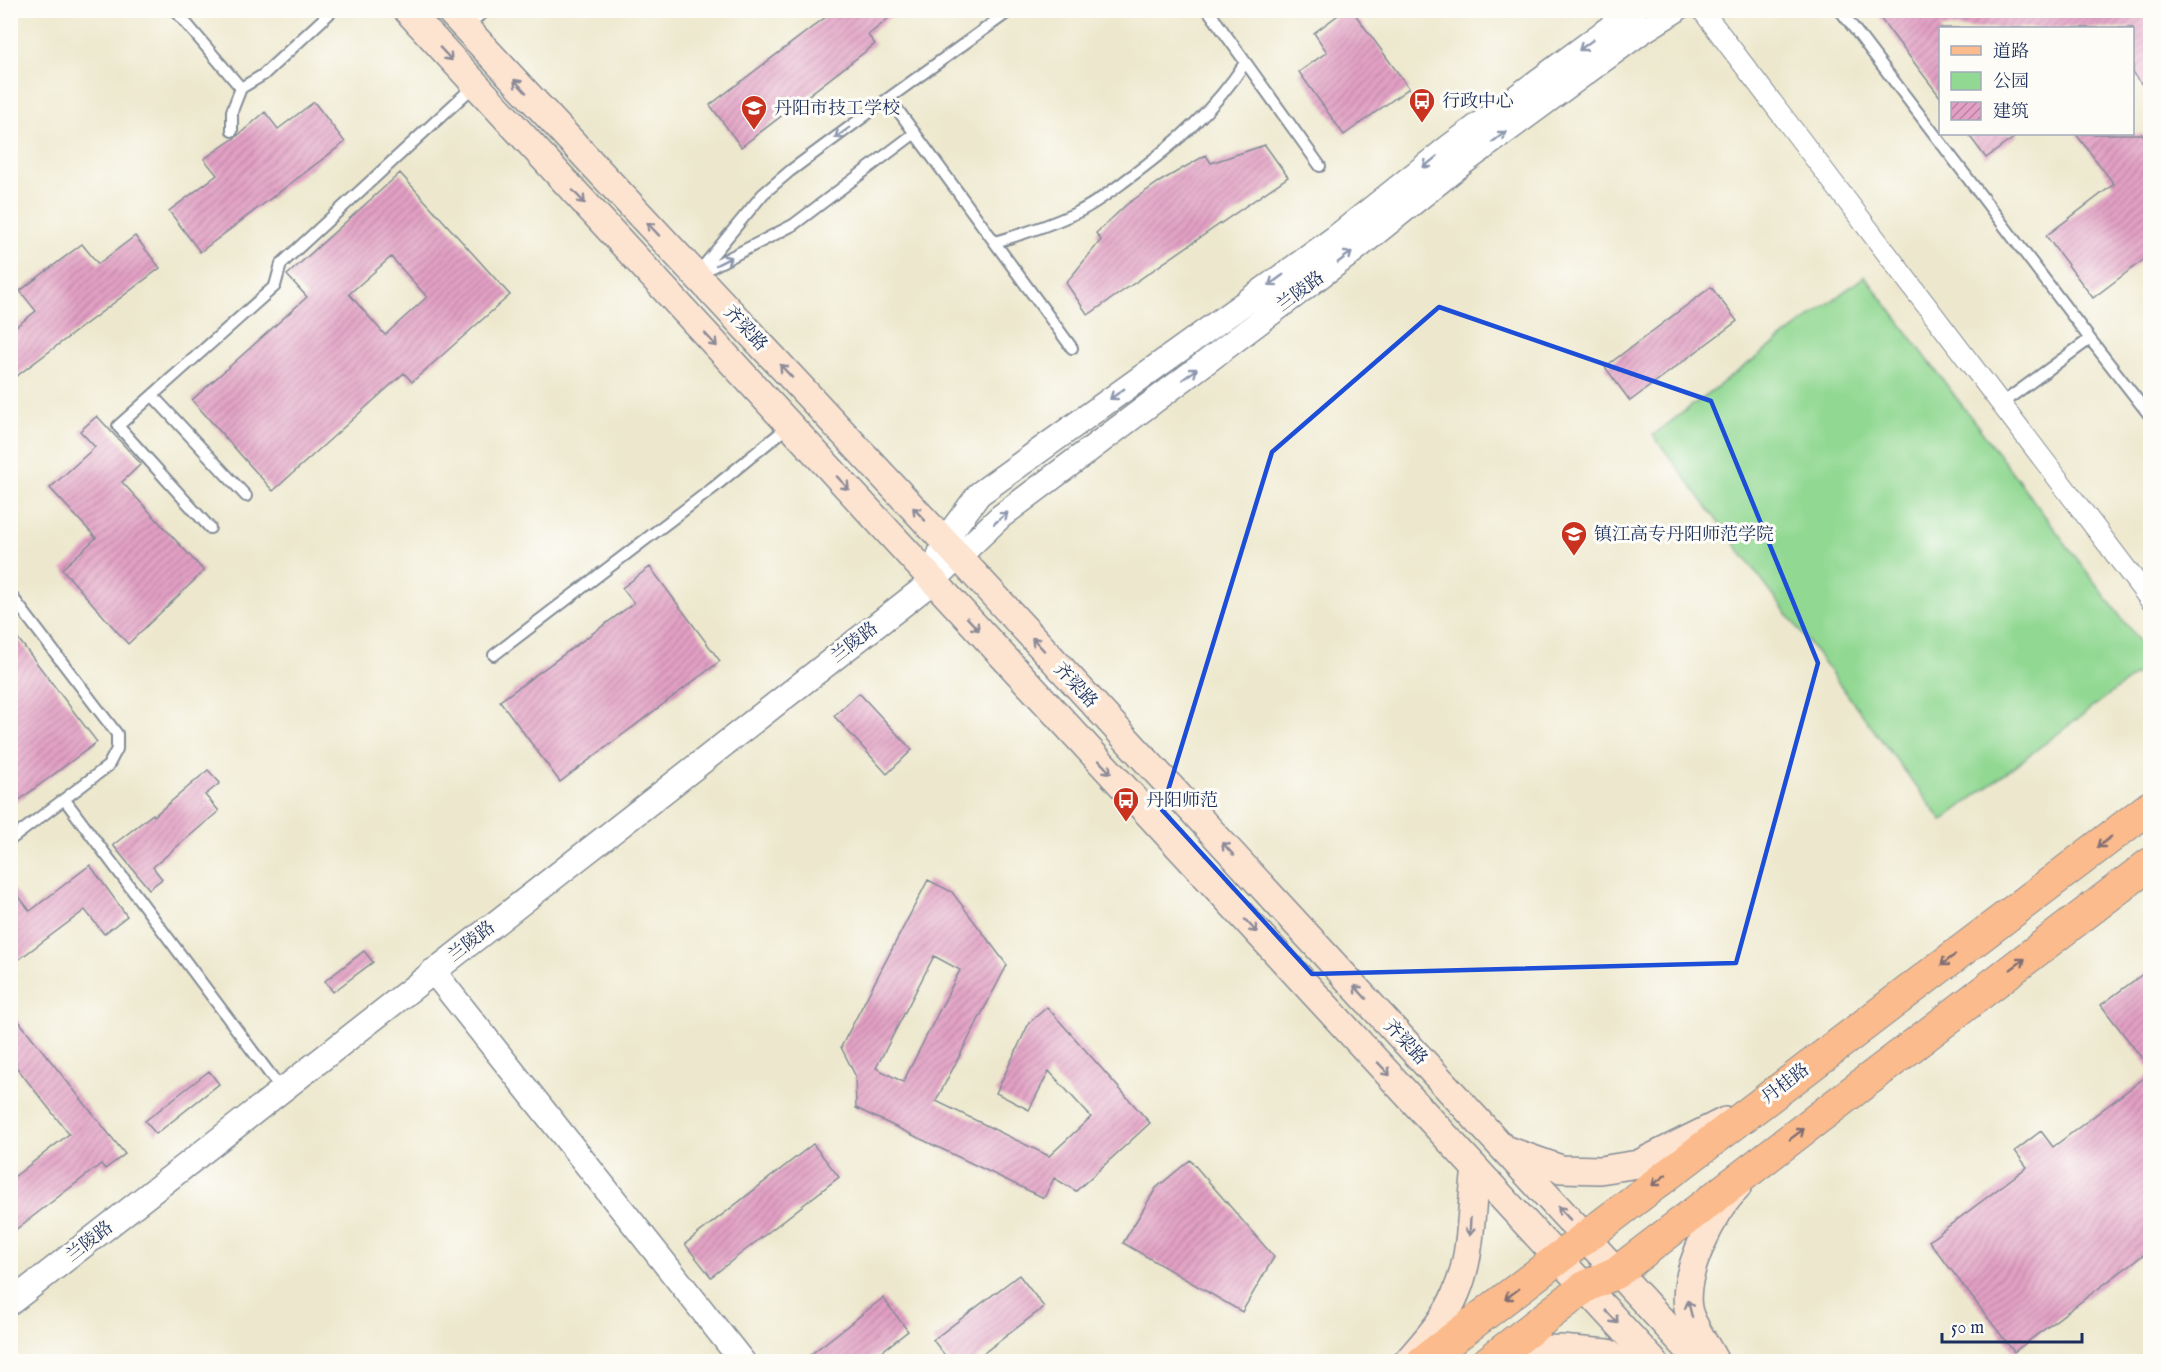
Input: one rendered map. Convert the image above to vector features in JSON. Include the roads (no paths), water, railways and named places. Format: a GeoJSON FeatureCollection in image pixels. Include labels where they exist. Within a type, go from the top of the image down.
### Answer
{"type":"FeatureCollection","features":[{"type":"Feature","properties":{"kind":"main road","name":"齐梁路"},"geometry":{"type":"LineString","coordinates":[[407,10],[1654,1362]]}},
{"type":"Feature","properties":{"kind":"main road","name":"齐梁路"},"geometry":{"type":"LineString","coordinates":[[457,19],[951,549],[1700,1362]]}},
{"type":"Feature","properties":{"kind":"main road","name":"丹桂路"},"geometry":{"type":"LineString","coordinates":[[1422,1362],[2151,807]]}},
{"type":"Feature","properties":{"kind":"main road"},"geometry":{"type":"LineString","coordinates":[[1488,1362],[1585,1287],[1617,1272],[2151,864]]}},
{"type":"Feature","properties":{"kind":"main road"},"geometry":{"type":"LineString","coordinates":[[1505,1149],[1562,1169],[1600,1170],[1638,1164],[1753,1108]]}},
{"type":"Feature","properties":{"kind":"main road"},"geometry":{"type":"LineString","coordinates":[[1715,1362],[1688,1310],[1688,1279],[1722,1202],[1769,1155]]}},
{"type":"Feature","properties":{"kind":"main road"},"geometry":{"type":"LineString","coordinates":[[1407,1362],[1433,1331],[1456,1294],[1469,1249],[1476,1169]]}},
{"type":"Feature","properties":{"kind":"main road"},"geometry":{"type":"LineString","coordinates":[[1511,1362],[1531,1350],[1560,1349],[1608,1353],[1619,1362]]}},
{"type":"Feature","properties":{"kind":"street","name":"兰陵路"},"geometry":{"type":"LineString","coordinates":[[10,1303],[933,581],[979,494],[1335,238],[1449,147],[1634,10]]}},
{"type":"Feature","properties":{"kind":"street","name":"兰陵路"},"geometry":{"type":"LineString","coordinates":[[951,549],[1000,517],[1347,256],[1464,162],[1641,32],[1676,10]]}},
{"type":"Feature","properties":{"kind":"street"},"geometry":{"type":"LineString","coordinates":[[1702,10],[2151,600]]}},
{"type":"Feature","properties":{"kind":"street"},"geometry":{"type":"LineString","coordinates":[[433,971],[743,1362]]}},
{"type":"Feature","properties":{"kind":"lane"},"geometry":{"type":"LineString","coordinates":[[175,10],[241,88]]}},
{"type":"Feature","properties":{"kind":"lane"},"geometry":{"type":"LineString","coordinates":[[232,131],[232,111],[241,88],[263,75],[333,10]]}},
{"type":"Feature","properties":{"kind":"lane"},"geometry":{"type":"LineString","coordinates":[[457,19],[487,10]]}},
{"type":"Feature","properties":{"kind":"lane"},"geometry":{"type":"LineString","coordinates":[[696,275],[763,194],[790,171],[1011,10]]}},
{"type":"Feature","properties":{"kind":"lane"},"geometry":{"type":"LineString","coordinates":[[1208,10],[1320,166]]}},
{"type":"Feature","properties":{"kind":"lane"},"geometry":{"type":"LineString","coordinates":[[1840,10],[2090,339],[2149,410]]}},
{"type":"Feature","properties":{"kind":"lane"},"geometry":{"type":"LineString","coordinates":[[995,242],[1036,230],[1079,212],[1114,189],[1195,125],[1226,92],[1245,63]]}},
{"type":"Feature","properties":{"kind":"lane"},"geometry":{"type":"LineString","coordinates":[[210,528],[118,426],[275,286],[281,264],[475,84]]}},
{"type":"Feature","properties":{"kind":"lane"},"geometry":{"type":"LineString","coordinates":[[889,98],[1072,348]]}},
{"type":"Feature","properties":{"kind":"lane"},"geometry":{"type":"LineString","coordinates":[[696,275],[794,225],[915,133]]}},
{"type":"Feature","properties":{"kind":"lane"},"geometry":{"type":"LineString","coordinates":[[2001,404],[2090,339]]}},
{"type":"Feature","properties":{"kind":"lane"},"geometry":{"type":"LineString","coordinates":[[153,396],[246,496]]}},
{"type":"Feature","properties":{"kind":"lane"},"geometry":{"type":"LineString","coordinates":[[494,655],[713,488],[789,425]]}},
{"type":"Feature","properties":{"kind":"lane"},"geometry":{"type":"LineString","coordinates":[[10,594],[117,734],[117,749],[108,765],[10,840]]}},
{"type":"Feature","properties":{"kind":"lane"},"geometry":{"type":"LineString","coordinates":[[65,800],[281,1089]]}},
{"type":"Feature","properties":{"kind":"place","name":"行政中心"},"geometry":{"type":"Point","coordinates":[1422,124]}},
{"type":"Feature","properties":{"kind":"place","name":"丹阳市技工学校"},"geometry":{"type":"Point","coordinates":[754,131]}},
{"type":"Feature","properties":{"kind":"place","name":"镇江高专丹阳师范学院"},"geometry":{"type":"Point","coordinates":[1574,557]}},
{"type":"Feature","properties":{"kind":"place","name":"丹阳师范"},"geometry":{"type":"Point","coordinates":[1126,823]}}]}
